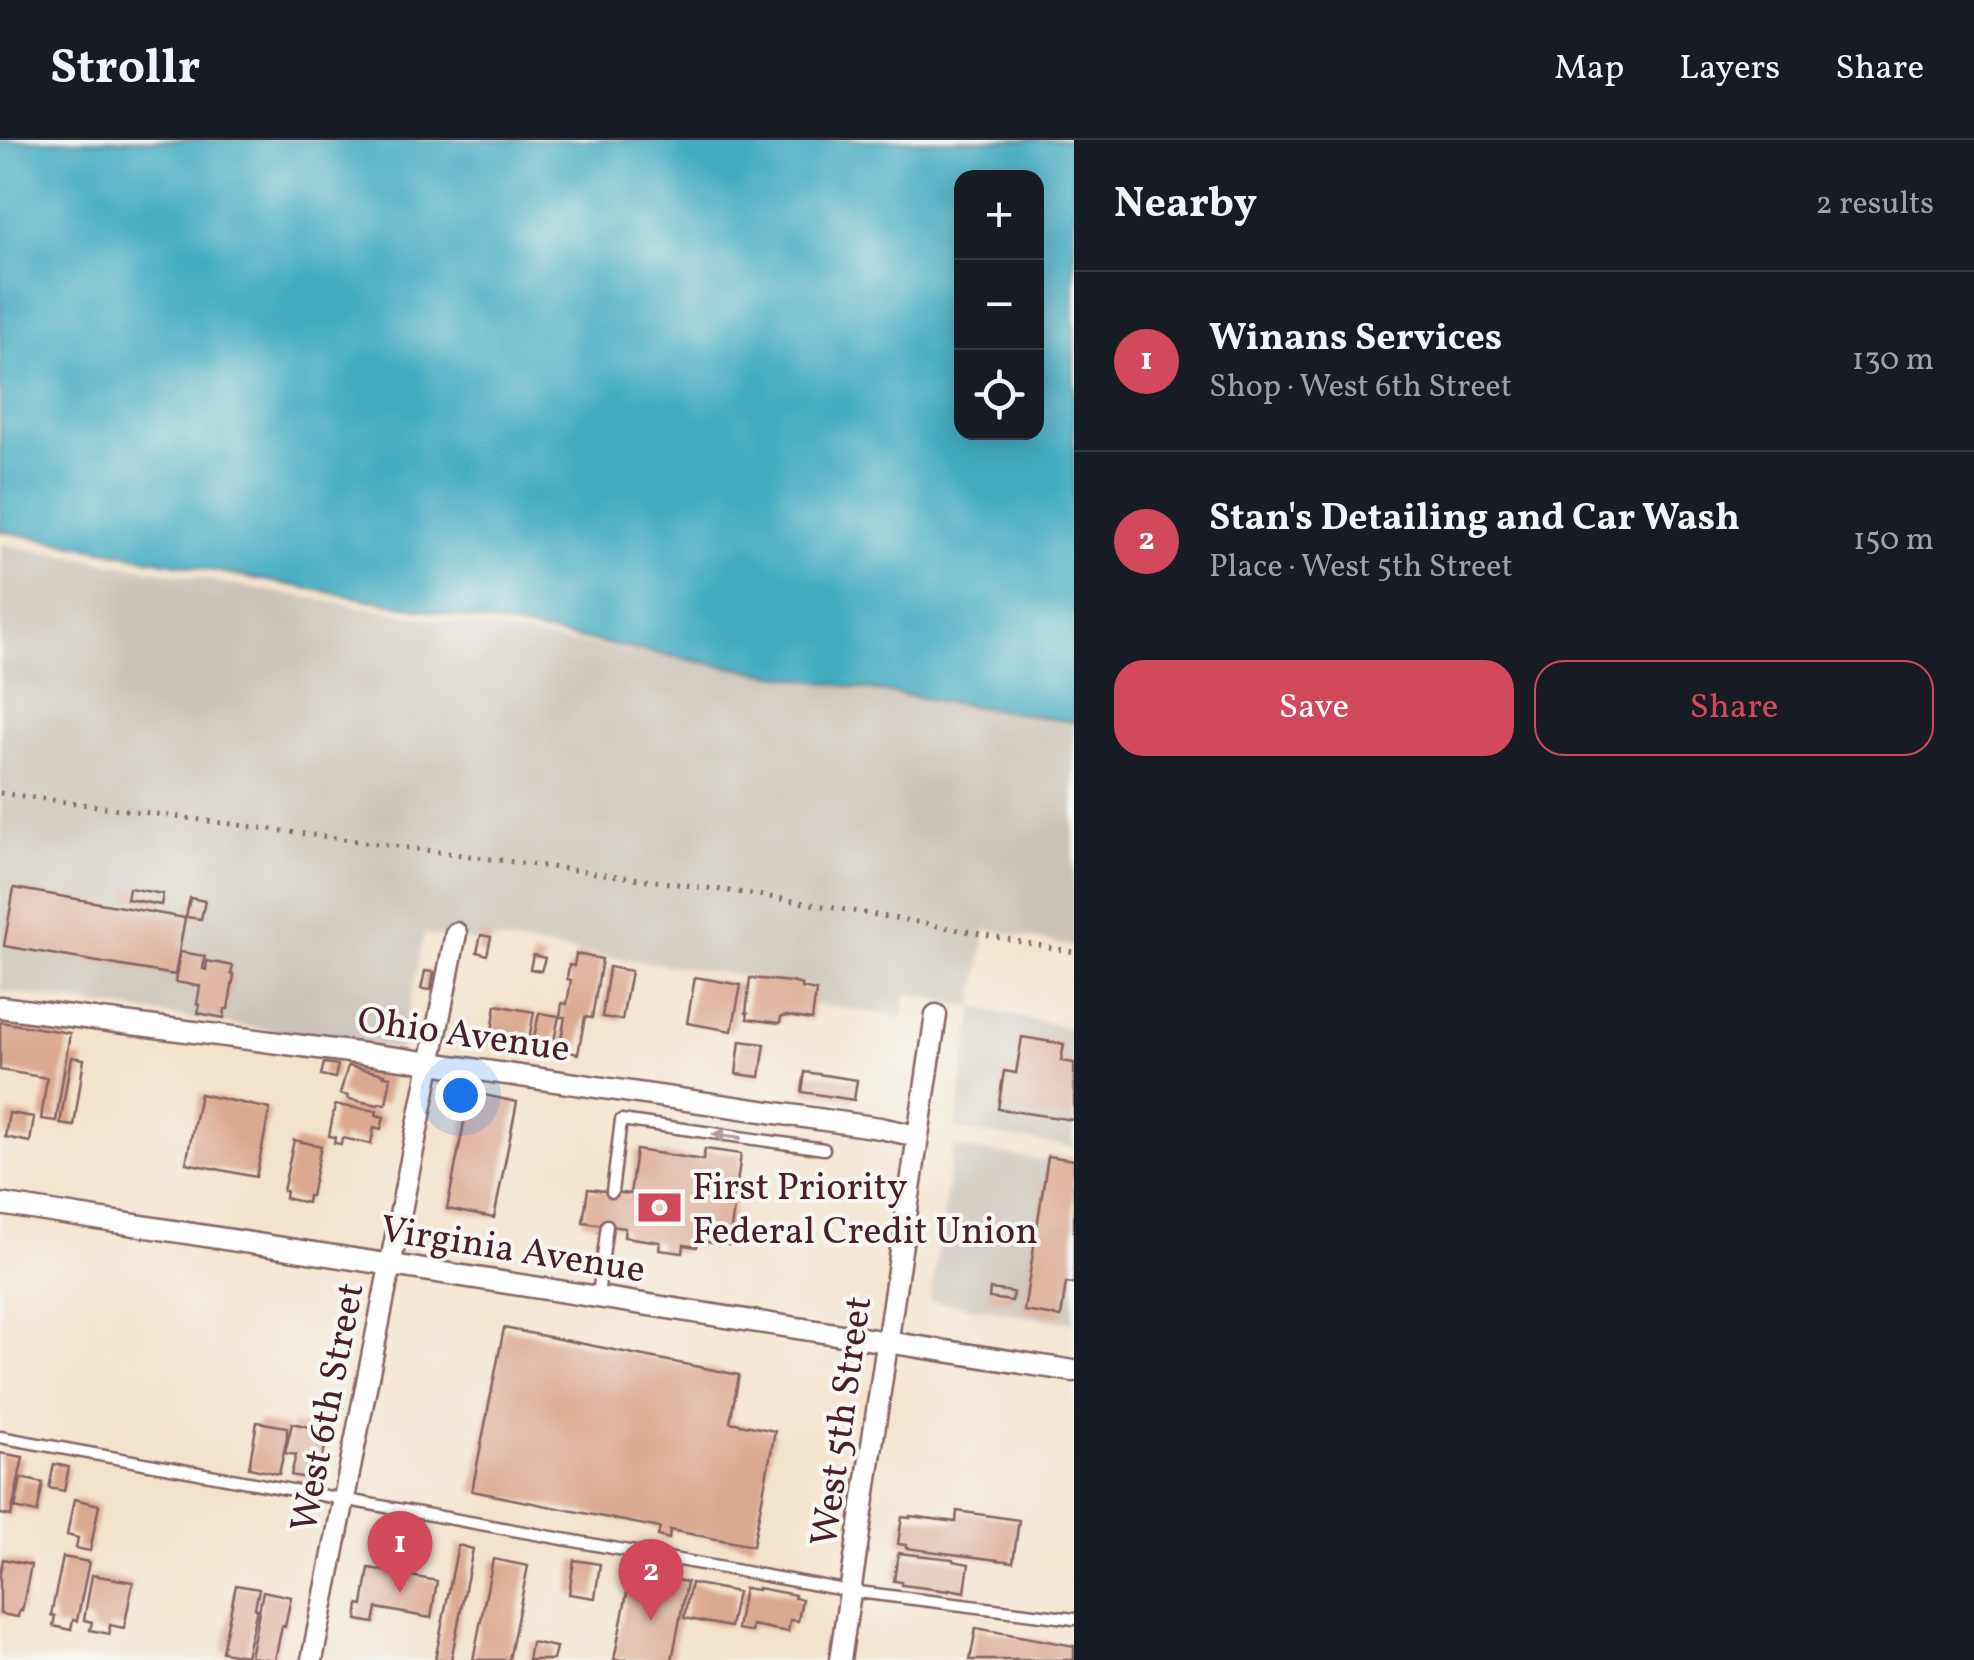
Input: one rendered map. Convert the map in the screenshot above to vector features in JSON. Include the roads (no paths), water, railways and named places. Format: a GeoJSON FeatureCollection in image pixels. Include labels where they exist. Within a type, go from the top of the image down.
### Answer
{"type":"FeatureCollection","features":[{"type":"Feature","properties":{"kind":"street","name":"West 6th Street"},"geometry":{"type":"LineString","coordinates":[[312,1660],[456,933]]}},
{"type":"Feature","properties":{"kind":"street","name":"Ohio Avenue"},"geometry":{"type":"LineString","coordinates":[[0,1007],[431,1064],[843,1122],[917,1136]]}},
{"type":"Feature","properties":{"kind":"street","name":"West 5th Street"},"geometry":{"type":"LineString","coordinates":[[840,1660],[936,1015]]}},
{"type":"Feature","properties":{"kind":"street","name":"Virginia Avenue"},"geometry":{"type":"LineString","coordinates":[[0,1204],[1074,1371]]}},
{"type":"Feature","properties":{"kind":"lane"},"geometry":{"type":"LineString","coordinates":[[612,1192],[621,1120],[824,1149]]}},
{"type":"Feature","properties":{"kind":"lane"},"geometry":{"type":"LineString","coordinates":[[598,1296],[607,1225]]}},
{"type":"Feature","properties":{"kind":"lane"},"geometry":{"type":"LineString","coordinates":[[0,1436],[850,1591],[1074,1619]]}},
{"type":"Feature","properties":{"kind":"water"},"geometry":{"type":"Polygon","coordinates":[[[0,140],[1074,140],[1074,722],[740,669],[0,531],[0,140]]]}},
{"type":"Feature","properties":{"kind":"place","name":"First Priority Federal Credit Union"},"geometry":{"type":"Point","coordinates":[659,1208]}},
{"type":"Feature","properties":{"kind":"place","name":"Winans Services"},"geometry":{"type":"Point","coordinates":[400,1593]}},
{"type":"Feature","properties":{"kind":"place","name":"Stan's Detailing and Car Wash"},"geometry":{"type":"Point","coordinates":[651,1621]}}]}
